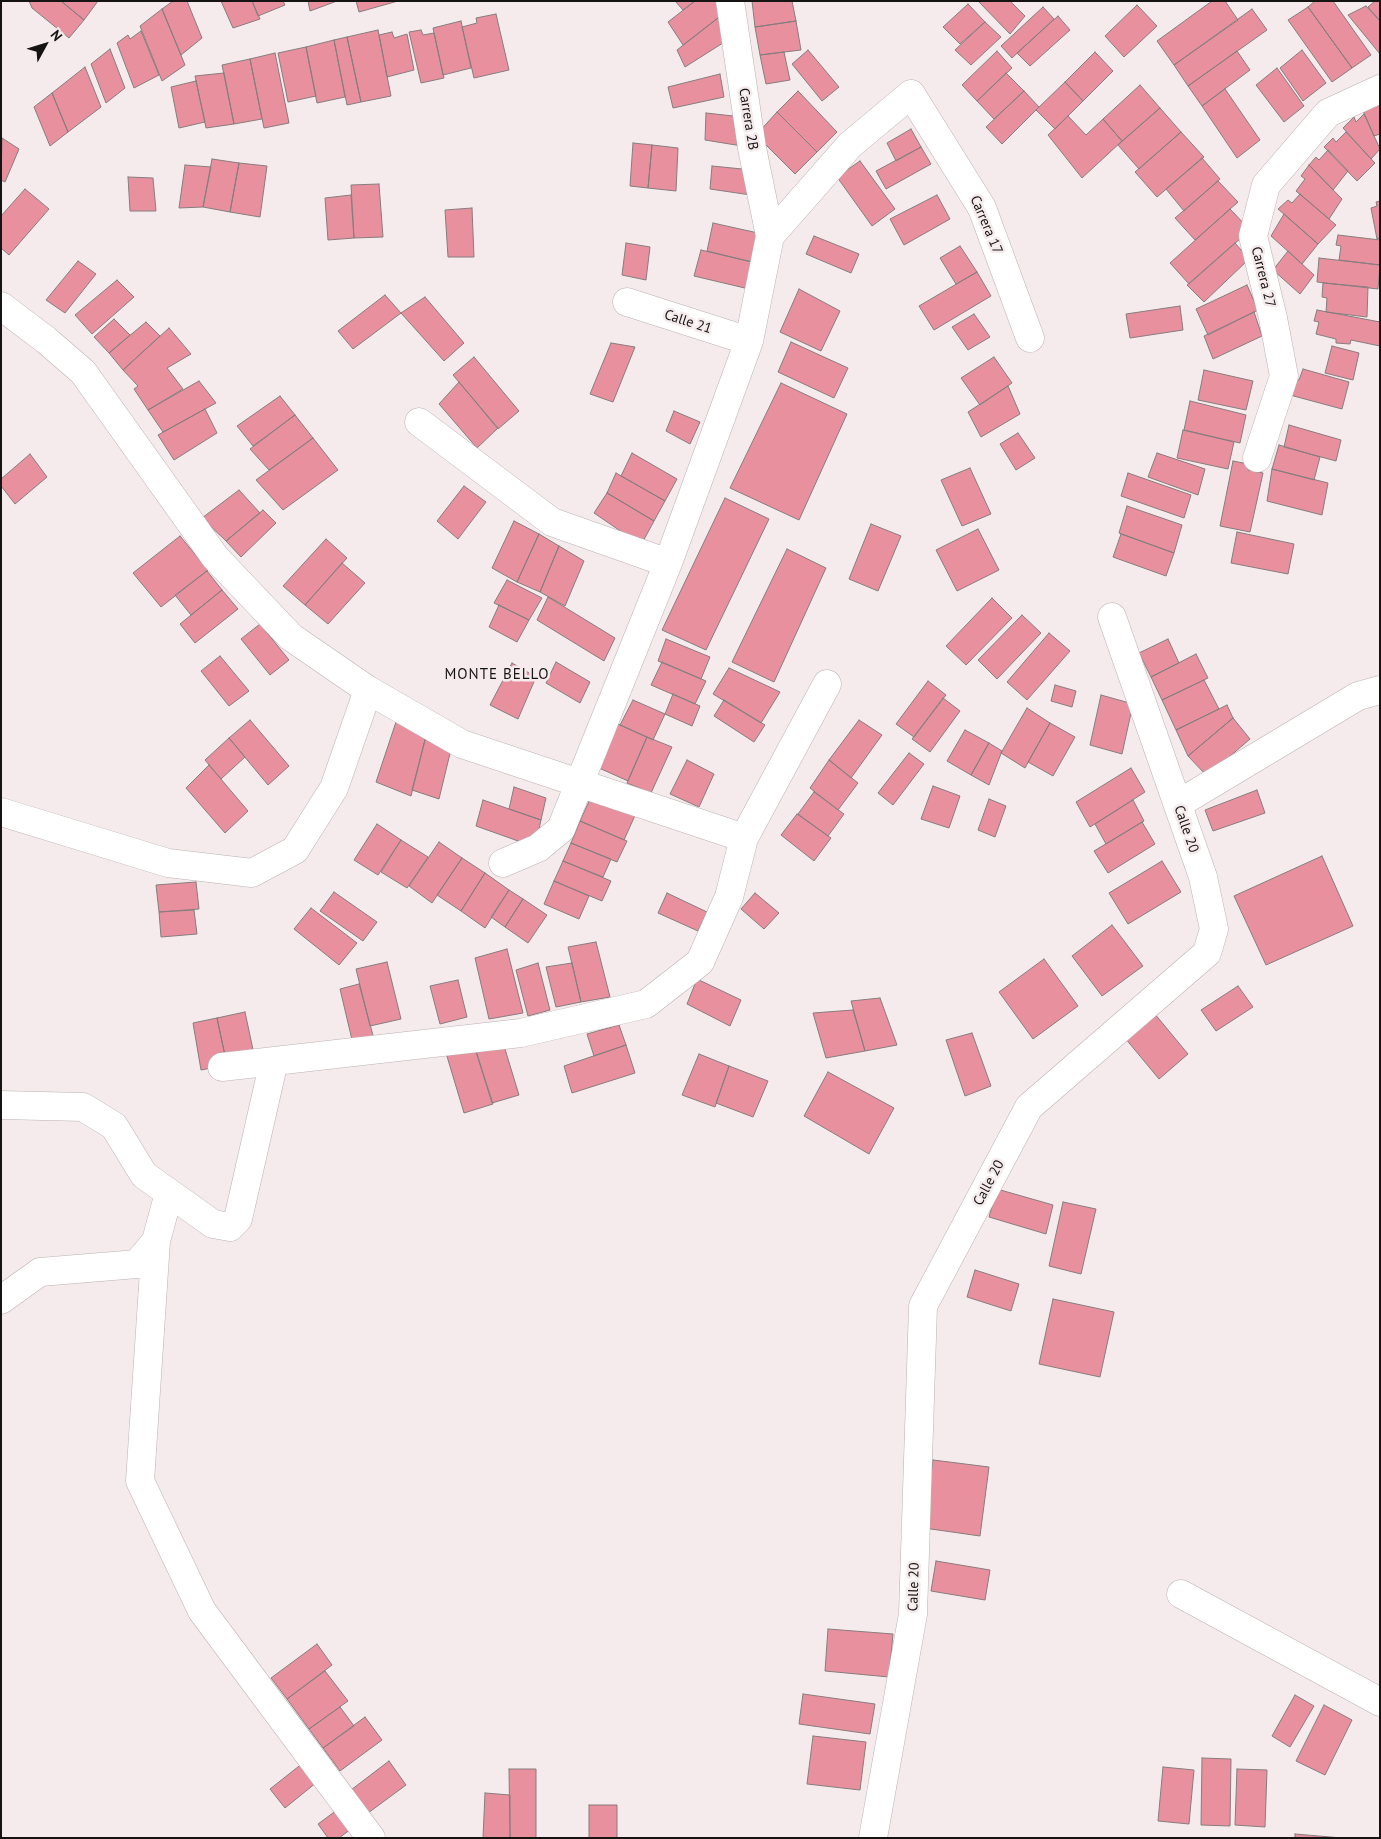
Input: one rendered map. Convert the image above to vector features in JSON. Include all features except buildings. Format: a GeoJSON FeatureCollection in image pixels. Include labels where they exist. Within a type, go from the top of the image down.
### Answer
{"type":"FeatureCollection","features":[{"type":"Feature","properties":{"kind":"street","name":"Carrera 2B"},"geometry":{"type":"LineString","coordinates":[[730,1],[752,148],[770,236]]}},
{"type":"Feature","properties":{"kind":"street","name":"Carrera 27"},"geometry":{"type":"LineString","coordinates":[[1257,458],[1284,376],[1273,318],[1253,236],[1266,185],[1328,114],[1380,89]]}},
{"type":"Feature","properties":{"kind":"street","name":"Carrera 17"},"geometry":{"type":"LineString","coordinates":[[770,236],[850,145],[911,94],[982,208],[1030,338]]}},
{"type":"Feature","properties":{"kind":"street"},"geometry":{"type":"LineString","coordinates":[[503,863],[538,848],[561,830],[668,563],[749,341],[770,236]]}},
{"type":"Feature","properties":{"kind":"street","name":"Calle 21"},"geometry":{"type":"LineString","coordinates":[[627,302],[749,341]]}},
{"type":"Feature","properties":{"kind":"street"},"geometry":{"type":"LineString","coordinates":[[1,306],[46,340],[83,372],[216,557],[292,637],[368,690],[462,744],[744,838]]}},
{"type":"Feature","properties":{"kind":"street"},"geometry":{"type":"LineString","coordinates":[[418,422],[552,522],[668,563]]}},
{"type":"Feature","properties":{"kind":"street","name":"Calle 20"},"geometry":{"type":"LineString","coordinates":[[873,1838],[913,1614],[923,1306],[1029,1107],[1207,953],[1214,929],[1203,877],[1112,617]]}},
{"type":"Feature","properties":{"kind":"street"},"geometry":{"type":"LineString","coordinates":[[222,1067],[521,1033],[646,1004],[700,962],[729,897],[744,838],[827,684]]}},
{"type":"Feature","properties":{"kind":"street"},"geometry":{"type":"LineString","coordinates":[[1,812],[168,863],[252,873],[296,850],[334,788],[368,690]]}},
{"type":"Feature","properties":{"kind":"street"},"geometry":{"type":"LineString","coordinates":[[1178,804],[1358,696],[1380,690]]}},
{"type":"Feature","properties":{"kind":"street"},"geometry":{"type":"LineString","coordinates":[[1,1105],[83,1106],[114,1126],[144,1175],[213,1224],[230,1227],[238,1219],[274,1061]]}},
{"type":"Feature","properties":{"kind":"street"},"geometry":{"type":"LineString","coordinates":[[169,1193],[156,1240],[140,1481],[202,1611],[371,1838]]}},
{"type":"Feature","properties":{"kind":"street"},"geometry":{"type":"LineString","coordinates":[[1,1300],[40,1272],[137,1264],[156,1240]]}},
{"type":"Feature","properties":{"kind":"street"},"geometry":{"type":"LineString","coordinates":[[1181,1594],[1380,1702]]}},
{"type":"Feature","properties":{"kind":"district","name":"MONTE BELLO"},"geometry":{"type":"Point","coordinates":[497,675]}}]}
